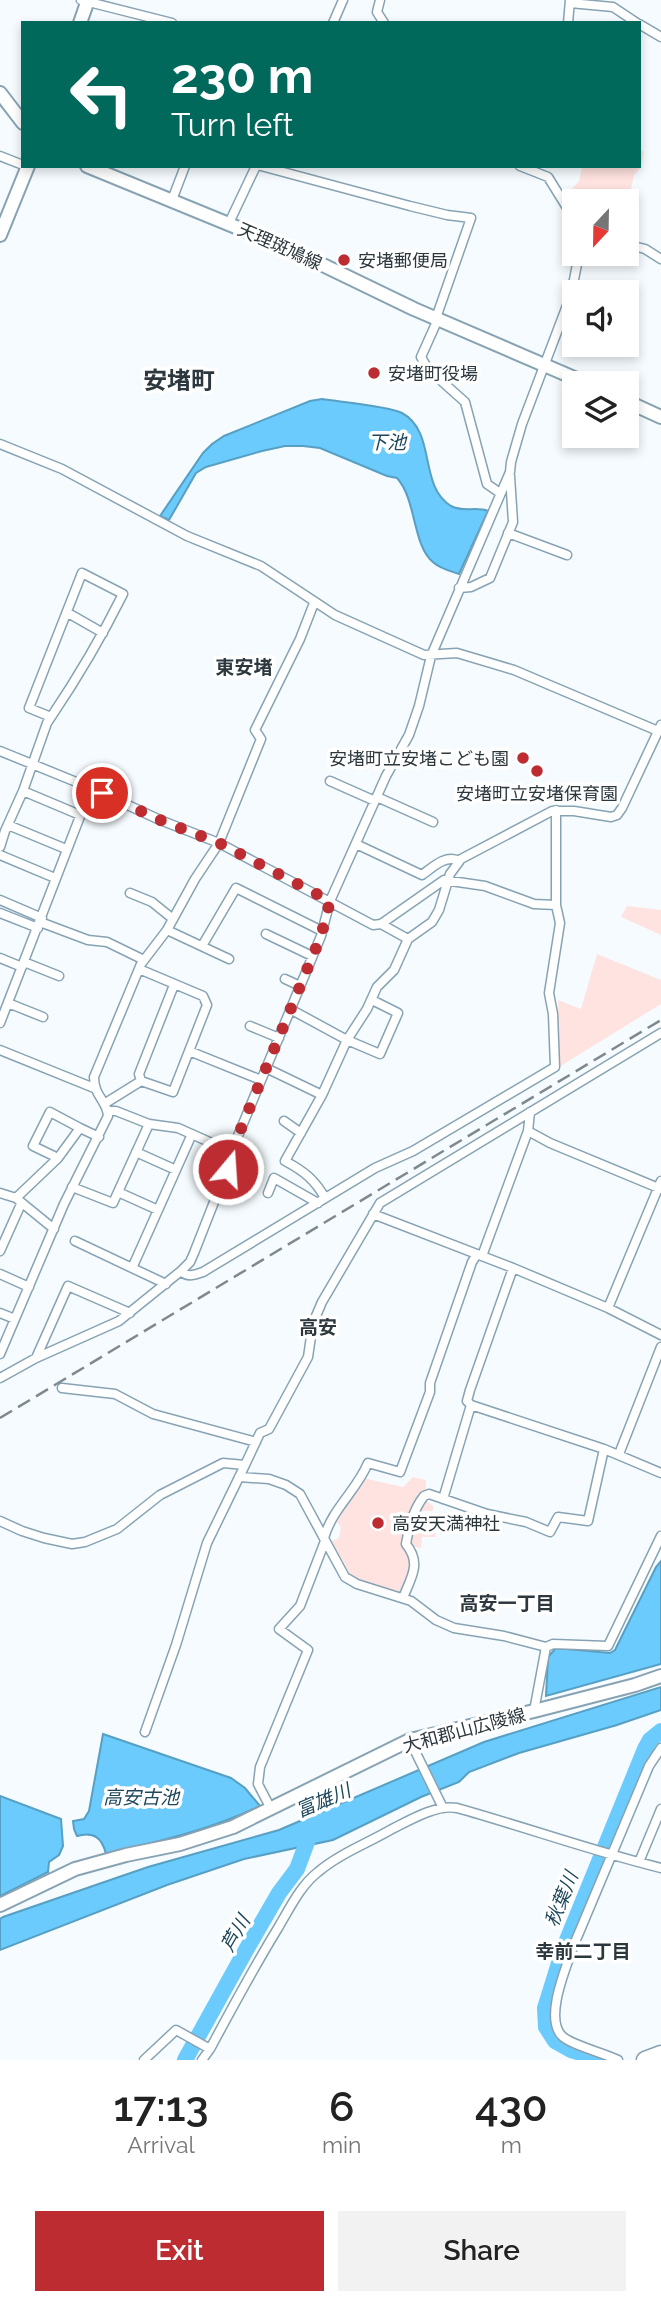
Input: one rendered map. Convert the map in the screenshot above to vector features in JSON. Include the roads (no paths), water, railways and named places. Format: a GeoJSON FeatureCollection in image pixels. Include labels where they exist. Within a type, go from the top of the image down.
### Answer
{"type":"FeatureCollection","features":[{"type":"Feature","properties":{"kind":"highway"},"geometry":{"type":"LineString","coordinates":[[645,2060],[661,2054]]}},
{"type":"Feature","properties":{"kind":"main road"},"geometry":{"type":"LineString","coordinates":[[80,21],[85,1]]}},
{"type":"Feature","properties":{"kind":"main road"},"geometry":{"type":"LineString","coordinates":[[0,93],[21,119]]}},
{"type":"Feature","properties":{"kind":"main road"},"geometry":{"type":"LineString","coordinates":[[0,235],[25,168]]}},
{"type":"Feature","properties":{"kind":"main road","name":"天理斑鳩線"},"geometry":{"type":"LineString","coordinates":[[92,168],[292,250],[562,373]]}},
{"type":"Feature","properties":{"kind":"main road"},"geometry":{"type":"LineString","coordinates":[[639,407],[661,417]]}},
{"type":"Feature","properties":{"kind":"main road","name":"大和郡山広陵線"},"geometry":{"type":"LineString","coordinates":[[0,1905],[75,1869],[180,1844],[233,1827],[412,1745],[661,1676]]}},
{"type":"Feature","properties":{"kind":"street"},"geometry":{"type":"LineString","coordinates":[[334,21],[343,0]]}},
{"type":"Feature","properties":{"kind":"street"},"geometry":{"type":"LineString","coordinates":[[380,0],[377,12],[383,21]]}},
{"type":"Feature","properties":{"kind":"street"},"geometry":{"type":"LineString","coordinates":[[85,1],[164,21]]}},
{"type":"Feature","properties":{"kind":"street"},"geometry":{"type":"LineString","coordinates":[[568,21],[570,1],[613,7],[634,21]]}},
{"type":"Feature","properties":{"kind":"street"},"geometry":{"type":"LineString","coordinates":[[641,26],[661,37]]}},
{"type":"Feature","properties":{"kind":"street"},"geometry":{"type":"LineString","coordinates":[[0,156],[21,164]]}},
{"type":"Feature","properties":{"kind":"street"},"geometry":{"type":"LineString","coordinates":[[172,200],[184,168]]}},
{"type":"Feature","properties":{"kind":"street"},"geometry":{"type":"LineString","coordinates":[[229,223],[255,168]]}},
{"type":"Feature","properties":{"kind":"street"},"geometry":{"type":"LineString","coordinates":[[268,168],[447,215],[471,218],[421,357],[428,369],[465,402],[487,484],[497,491]]}},
{"type":"Feature","properties":{"kind":"street"},"geometry":{"type":"LineString","coordinates":[[525,168],[548,177],[562,200]]}},
{"type":"Feature","properties":{"kind":"street"},"geometry":{"type":"LineString","coordinates":[[548,177],[550,168]]}},
{"type":"Feature","properties":{"kind":"street"},"geometry":{"type":"LineString","coordinates":[[639,247],[661,259]]}},
{"type":"Feature","properties":{"kind":"street"},"geometry":{"type":"LineString","coordinates":[[458,588],[471,587],[489,578],[513,522],[511,462],[522,424],[571,295],[577,266]]}},
{"type":"Feature","properties":{"kind":"street"},"geometry":{"type":"LineString","coordinates":[[0,444],[62,469],[187,536],[261,566],[335,615],[425,655],[457,653],[514,670],[659,728],[617,815],[611,817],[556,810],[469,854],[454,866],[439,910],[432,922],[408,939],[394,970],[377,987],[285,1161],[309,1175],[318,1185],[322,1201]]}},
{"type":"Feature","properties":{"kind":"street"},"geometry":{"type":"LineString","coordinates":[[0,1378],[36,1358],[119,1321],[190,1262],[322,931],[330,901],[414,722],[430,656],[497,491],[510,472]]}},
{"type":"Feature","properties":{"kind":"street"},"geometry":{"type":"LineString","coordinates":[[508,533],[566,555]]}},
{"type":"Feature","properties":{"kind":"street"},"geometry":{"type":"LineString","coordinates":[[0,847],[44,731],[93,653],[123,594],[82,573],[29,708],[51,718]]}},
{"type":"Feature","properties":{"kind":"street"},"geometry":{"type":"LineString","coordinates":[[232,1152],[178,1128],[149,1124],[106,1107],[94,1088],[94,1077],[139,969],[167,930],[202,866],[219,843],[261,739],[255,730],[300,639],[314,603]]}},
{"type":"Feature","properties":{"kind":"street"},"geometry":{"type":"LineString","coordinates":[[68,613],[103,633]]}},
{"type":"Feature","properties":{"kind":"street"},"geometry":{"type":"LineString","coordinates":[[0,751],[219,843],[373,925],[381,924],[444,880],[485,886],[534,904],[556,905]]}},
{"type":"Feature","properties":{"kind":"street"},"geometry":{"type":"LineString","coordinates":[[330,780],[433,822]]}},
{"type":"Feature","properties":{"kind":"street"},"geometry":{"type":"LineString","coordinates":[[0,1023],[5,1004],[23,965],[91,788]]}},
{"type":"Feature","properties":{"kind":"street"},"geometry":{"type":"LineString","coordinates":[[23,791],[80,815]]}},
{"type":"Feature","properties":{"kind":"street"},"geometry":{"type":"LineString","coordinates":[[181,1271],[192,1276],[203,1272],[375,1168],[413,1151],[555,1067],[554,1014],[549,993],[560,930],[556,905],[556,810]]}},
{"type":"Feature","properties":{"kind":"street"},"geometry":{"type":"LineString","coordinates":[[8,825],[66,849]]}},
{"type":"Feature","properties":{"kind":"street"},"geometry":{"type":"LineString","coordinates":[[356,844],[422,875],[447,859],[454,858],[459,861]]}},
{"type":"Feature","properties":{"kind":"street"},"geometry":{"type":"LineString","coordinates":[[0,855],[55,878]]}},
{"type":"Feature","properties":{"kind":"street"},"geometry":{"type":"LineString","coordinates":[[202,946],[236,888],[322,931]]}},
{"type":"Feature","properties":{"kind":"street"},"geometry":{"type":"LineString","coordinates":[[130,893],[152,902],[173,919]]}},
{"type":"Feature","properties":{"kind":"street"},"geometry":{"type":"LineString","coordinates":[[0,900],[40,922]]}},
{"type":"Feature","properties":{"kind":"street"},"geometry":{"type":"LineString","coordinates":[[0,913],[40,922],[88,940],[107,942],[144,960]]}},
{"type":"Feature","properties":{"kind":"street"},"geometry":{"type":"LineString","coordinates":[[381,924],[408,939]]}},
{"type":"Feature","properties":{"kind":"street"},"geometry":{"type":"LineString","coordinates":[[167,930],[229,959]]}},
{"type":"Feature","properties":{"kind":"street"},"geometry":{"type":"LineString","coordinates":[[266,934],[312,956]]}},
{"type":"Feature","properties":{"kind":"street"},"geometry":{"type":"LineString","coordinates":[[0,958],[59,976]]}},
{"type":"Feature","properties":{"kind":"street"},"geometry":{"type":"LineString","coordinates":[[139,969],[202,996],[207,1005],[173,1092],[141,1081],[138,1074],[174,985]]}},
{"type":"Feature","properties":{"kind":"street"},"geometry":{"type":"LineString","coordinates":[[285,979],[300,986]]}},
{"type":"Feature","properties":{"kind":"street"},"geometry":{"type":"LineString","coordinates":[[290,1009],[347,1041],[380,1054],[398,1013],[372,1000]]}},
{"type":"Feature","properties":{"kind":"street"},"geometry":{"type":"LineString","coordinates":[[5,1004],[43,1017]]}},
{"type":"Feature","properties":{"kind":"street"},"geometry":{"type":"LineString","coordinates":[[250,1026],[278,1038]]}},
{"type":"Feature","properties":{"kind":"street"},"geometry":{"type":"LineString","coordinates":[[145,1732],[176,1645],[207,1543],[260,1433],[269,1429],[308,1357],[313,1323],[322,1302],[380,1203],[661,1032]]}},
{"type":"Feature","properties":{"kind":"street"},"geometry":{"type":"LineString","coordinates":[[0,1050],[94,1088]]}},
{"type":"Feature","properties":{"kind":"street"},"geometry":{"type":"LineString","coordinates":[[189,1051],[261,1080]]}},
{"type":"Feature","properties":{"kind":"street"},"geometry":{"type":"LineString","coordinates":[[266,1068],[322,1095]]}},
{"type":"Feature","properties":{"kind":"street"},"geometry":{"type":"LineString","coordinates":[[0,1354],[72,1187],[99,1137],[106,1107],[141,1081]]}},
{"type":"Feature","properties":{"kind":"street"},"geometry":{"type":"LineString","coordinates":[[58,1158],[33,1146],[50,1112],[99,1137]]}},
{"type":"Feature","properties":{"kind":"street"},"geometry":{"type":"LineString","coordinates":[[271,1809],[258,1784],[260,1767],[308,1650],[279,1629],[300,1606],[327,1528],[368,1463],[400,1472],[472,1262],[479,1255],[528,1131],[530,1112]]}},
{"type":"Feature","properties":{"kind":"street"},"geometry":{"type":"LineString","coordinates":[[284,1121],[301,1133]]}},
{"type":"Feature","properties":{"kind":"street"},"geometry":{"type":"LineString","coordinates":[[72,1187],[113,1203],[149,1124]]}},
{"type":"Feature","properties":{"kind":"street"},"geometry":{"type":"LineString","coordinates":[[0,1251],[18,1201],[58,1158],[80,1128]]}},
{"type":"Feature","properties":{"kind":"street"},"geometry":{"type":"LineString","coordinates":[[528,1131],[550,1143],[660,1186],[608,1308]]}},
{"type":"Feature","properties":{"kind":"street"},"geometry":{"type":"LineString","coordinates":[[133,1266],[192,1134]]}},
{"type":"Feature","properties":{"kind":"street"},"geometry":{"type":"LineString","coordinates":[[136,1152],[176,1170]]}},
{"type":"Feature","properties":{"kind":"street"},"geometry":{"type":"LineString","coordinates":[[268,1193],[274,1178],[322,1201]]}},
{"type":"Feature","properties":{"kind":"street"},"geometry":{"type":"LineString","coordinates":[[220,1186],[243,1196],[247,1184]]}},
{"type":"Feature","properties":{"kind":"street"},"geometry":{"type":"LineString","coordinates":[[118,1192],[158,1209]]}},
{"type":"Feature","properties":{"kind":"street"},"geometry":{"type":"LineString","coordinates":[[0,1193],[18,1201],[54,1229]]}},
{"type":"Feature","properties":{"kind":"street"},"geometry":{"type":"LineString","coordinates":[[373,1214],[513,1268],[608,1308],[661,1335]]}},
{"type":"Feature","properties":{"kind":"street"},"geometry":{"type":"LineString","coordinates":[[75,1241],[133,1266],[166,1284]]}},
{"type":"Feature","properties":{"kind":"street"},"geometry":{"type":"LineString","coordinates":[[513,1268],[467,1401],[471,1405],[619,1454],[661,1473]]}},
{"type":"Feature","properties":{"kind":"street"},"geometry":{"type":"LineString","coordinates":[[0,1274],[29,1287]]}},
{"type":"Feature","properties":{"kind":"street"},"geometry":{"type":"LineString","coordinates":[[36,1358],[68,1286],[130,1313]]}},
{"type":"Feature","properties":{"kind":"street"},"geometry":{"type":"LineString","coordinates":[[0,1313],[15,1319]]}},
{"type":"Feature","properties":{"kind":"street"},"geometry":{"type":"LineString","coordinates":[[619,1454],[661,1348]]}},
{"type":"Feature","properties":{"kind":"street"},"geometry":{"type":"LineString","coordinates":[[62,1388],[115,1394],[153,1414],[256,1442]]}},
{"type":"Feature","properties":{"kind":"street"},"geometry":{"type":"LineString","coordinates":[[443,1499],[471,1405]]}},
{"type":"Feature","properties":{"kind":"street"},"geometry":{"type":"LineString","coordinates":[[403,1598],[416,1562],[414,1554],[406,1544],[410,1525],[424,1496],[429,1494],[487,1514],[526,1522],[551,1532],[558,1517],[587,1521],[604,1449]]}},
{"type":"Feature","properties":{"kind":"street"},"geometry":{"type":"LineString","coordinates":[[0,1521],[44,1538],[72,1544],[85,1542],[117,1529],[160,1495],[223,1463],[245,1465]]}},
{"type":"Feature","properties":{"kind":"street"},"geometry":{"type":"LineString","coordinates":[[239,1477],[269,1479],[300,1494],[345,1577],[357,1584],[411,1601],[436,1620],[454,1628],[504,1636],[546,1647],[553,1644],[608,1646],[659,1545],[661,1536]]}},
{"type":"Feature","properties":{"kind":"street"},"geometry":{"type":"LineString","coordinates":[[534,1711],[546,1647]]}},
{"type":"Feature","properties":{"kind":"street"},"geometry":{"type":"LineString","coordinates":[[412,1745],[443,1808]]}},
{"type":"Feature","properties":{"kind":"street"},"geometry":{"type":"LineString","coordinates":[[618,2060],[561,2036],[555,2020],[555,2009],[563,1975],[649,1766],[661,1748]]}},
{"type":"Feature","properties":{"kind":"street"},"geometry":{"type":"LineString","coordinates":[[202,2060],[252,1970],[306,1884],[318,1871],[401,1824],[443,1808],[457,1808],[612,1856],[661,1868]]}},
{"type":"Feature","properties":{"kind":"street"},"geometry":{"type":"LineString","coordinates":[[639,1862],[661,1809]]}},
{"type":"Feature","properties":{"kind":"street"},"geometry":{"type":"LineString","coordinates":[[144,2060],[176,2030],[209,2048]]}},
{"type":"Feature","properties":{"kind":"water","name":"下池"},"geometry":{"type":"Polygon","coordinates":[[[322,399],[375,406],[402,413],[413,422],[420,433],[434,486],[441,497],[456,508],[488,511],[459,574],[440,567],[427,555],[408,498],[397,478],[320,448],[285,446],[206,467],[196,473],[169,520],[160,516],[212,444],[224,436],[310,401],[322,399]]]}},
{"type":"Feature","properties":{"kind":"water"},"geometry":{"type":"Polygon","coordinates":[[[661,1561],[661,1664],[546,1696],[548,1657],[556,1648],[610,1653],[615,1650],[661,1561]]]}},
{"type":"Feature","properties":{"kind":"water"},"geometry":{"type":"Polygon","coordinates":[[[661,1687],[661,1710],[519,1753],[469,1772],[459,1782],[421,1797],[333,1840],[244,1859],[167,1885],[0,1950],[0,1919],[3,1917],[148,1867],[279,1830],[484,1742],[661,1687]]]}},
{"type":"Feature","properties":{"kind":"water","name":"高安古池"},"geometry":{"type":"Polygon","coordinates":[[[103,1734],[231,1778],[245,1788],[260,1806],[204,1828],[106,1854],[102,1844],[93,1835],[77,1836],[73,1821],[84,1819],[89,1811],[103,1734]]]}},
{"type":"Feature","properties":{"kind":"water"},"geometry":{"type":"Polygon","coordinates":[[[0,1796],[61,1819],[63,1846],[59,1855],[49,1862],[48,1872],[0,1896],[0,1796]]]}},
{"type":"Feature","properties":{"kind":"waterway","name":"秋葉川"},"geometry":{"type":"LineString","coordinates":[[603,2060],[571,2050],[555,2041],[546,2027],[545,2008],[563,1950],[645,1749],[650,1740],[661,1731]]}},
{"type":"Feature","properties":{"kind":"waterway","name":"芦川"},"geometry":{"type":"LineString","coordinates":[[185,2060],[279,1893],[297,1869],[313,1826]]}},
{"type":"Feature","properties":{"kind":"railway"},"geometry":{"type":"LineString","coordinates":[[0,1418],[661,1020]]}},
{"type":"Feature","properties":{"kind":"place","name":"安堵郵便局"},"geometry":{"type":"Point","coordinates":[344,260]}},
{"type":"Feature","properties":{"kind":"place","name":"安堵町役場"},"geometry":{"type":"Point","coordinates":[374,373]}},
{"type":"Feature","properties":{"kind":"place","name":"安堵町立安堵こども園"},"geometry":{"type":"Point","coordinates":[523,758]}},
{"type":"Feature","properties":{"kind":"place","name":"安堵町立安堵保育園"},"geometry":{"type":"Point","coordinates":[537,771]}},
{"type":"Feature","properties":{"kind":"place","name":"高安天満神社"},"geometry":{"type":"Point","coordinates":[378,1523]}},
{"type":"Feature","properties":{"kind":"district","name":"安堵町"},"geometry":{"type":"Point","coordinates":[179,380]}},
{"type":"Feature","properties":{"kind":"district","name":"東安堵"},"geometry":{"type":"Point","coordinates":[244,667]}},
{"type":"Feature","properties":{"kind":"district","name":"高安"},"geometry":{"type":"Point","coordinates":[318,1327]}},
{"type":"Feature","properties":{"kind":"district","name":"高安一丁目"},"geometry":{"type":"Point","coordinates":[507,1603]}},
{"type":"Feature","properties":{"kind":"district","name":"幸前二丁目"},"geometry":{"type":"Point","coordinates":[583,1951]}},
{"type":"Feature","properties":{"kind":"water label","name":"富雄川"},"geometry":{"type":"Point","coordinates":[323,1800]}}]}
